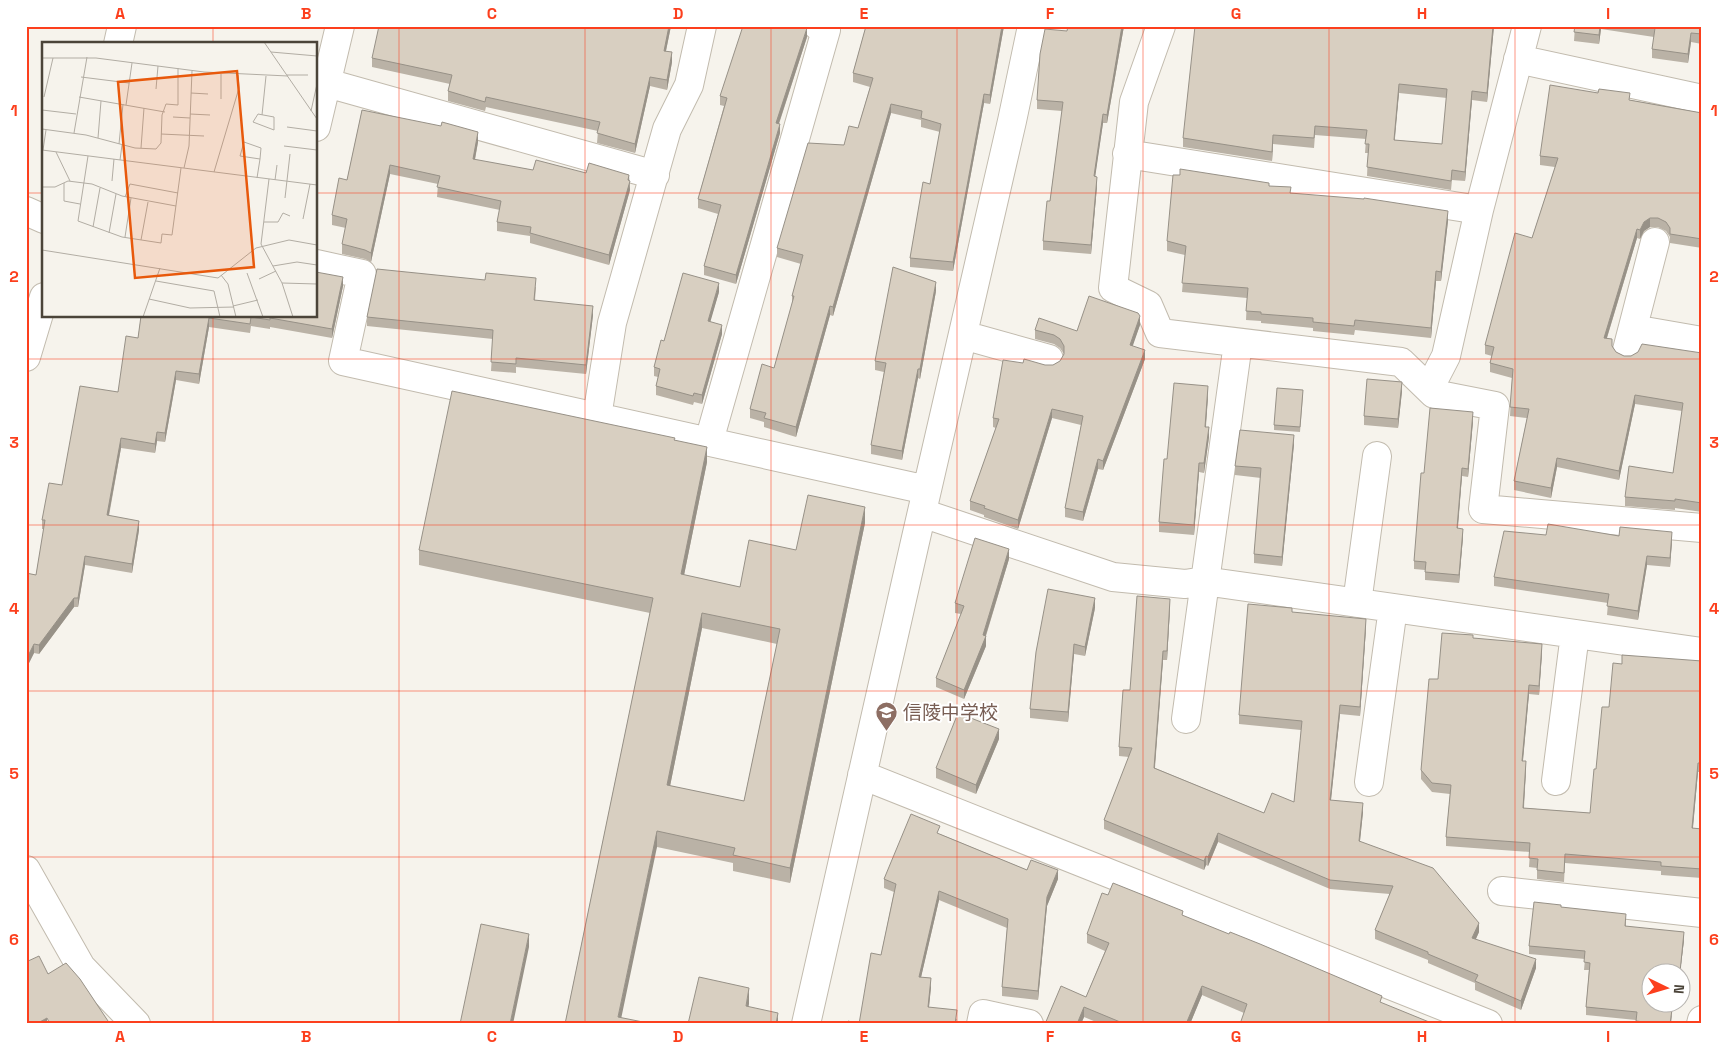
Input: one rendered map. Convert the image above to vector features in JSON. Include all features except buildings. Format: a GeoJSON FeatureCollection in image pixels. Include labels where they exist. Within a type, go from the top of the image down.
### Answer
{"type":"FeatureCollection","features":[{"type":"Feature","properties":{"kind":"street"},"geometry":{"type":"LineString","coordinates":[[118,42],[122,26]]}},
{"type":"Feature","properties":{"kind":"street"},"geometry":{"type":"LineString","coordinates":[[318,119],[340,26]]}},
{"type":"Feature","properties":{"kind":"street"},"geometry":{"type":"LineString","coordinates":[[597,417],[612,324],[668,130],[689,85],[702,26]]}},
{"type":"Feature","properties":{"kind":"street"},"geometry":{"type":"LineString","coordinates":[[709,441],[826,30],[818,26]]}},
{"type":"Feature","properties":{"kind":"street"},"geometry":{"type":"LineString","coordinates":[[806,1024],[1032,26]]}},
{"type":"Feature","properties":{"kind":"street"},"geometry":{"type":"LineString","coordinates":[[1161,26],[1134,102],[1113,288],[1148,305],[1160,333],[1401,362],[1434,394],[1495,406],[1483,509],[1702,528]]}},
{"type":"Feature","properties":{"kind":"street"},"geometry":{"type":"LineString","coordinates":[[1429,389],[1446,356],[1479,210],[1525,27]]}},
{"type":"Feature","properties":{"kind":"street"},"geometry":{"type":"LineString","coordinates":[[1518,59],[1702,99]]}},
{"type":"Feature","properties":{"kind":"street"},"geometry":{"type":"LineString","coordinates":[[327,83],[655,175]]}},
{"type":"Feature","properties":{"kind":"street"},"geometry":{"type":"LineString","coordinates":[[1127,154],[1479,210]]}},
{"type":"Feature","properties":{"kind":"street"},"geometry":{"type":"LineString","coordinates":[[26,211],[42,218]]}},
{"type":"Feature","properties":{"kind":"street"},"geometry":{"type":"LineString","coordinates":[[1655,242],[1630,339],[1702,341]]}},
{"type":"Feature","properties":{"kind":"street"},"geometry":{"type":"LineString","coordinates":[[318,264],[362,274],[343,361],[709,441],[924,502],[1113,577],[1185,584],[1204,581],[1702,652]]}},
{"type":"Feature","properties":{"kind":"street"},"geometry":{"type":"LineString","coordinates":[[26,356],[42,304]]}},
{"type":"Feature","properties":{"kind":"street"},"geometry":{"type":"LineString","coordinates":[[962,335],[1049,359]]}},
{"type":"Feature","properties":{"kind":"street"},"geometry":{"type":"LineString","coordinates":[[1186,719],[1238,343]]}},
{"type":"Feature","properties":{"kind":"street"},"geometry":{"type":"LineString","coordinates":[[1357,603],[1377,456]]}},
{"type":"Feature","properties":{"kind":"street"},"geometry":{"type":"LineString","coordinates":[[1369,782],[1393,608]]}},
{"type":"Feature","properties":{"kind":"street"},"geometry":{"type":"LineString","coordinates":[[1556,781],[1575,634]]}},
{"type":"Feature","properties":{"kind":"street"},"geometry":{"type":"LineString","coordinates":[[862,775],[1488,1024]]}},
{"type":"Feature","properties":{"kind":"street"},"geometry":{"type":"LineString","coordinates":[[26,870],[81,967],[136,1024]]}},
{"type":"Feature","properties":{"kind":"street"},"geometry":{"type":"LineString","coordinates":[[1502,891],[1702,913]]}},
{"type":"Feature","properties":{"kind":"street"},"geometry":{"type":"LineString","coordinates":[[981,1024],[983,1014],[1029,1024]]}},
{"type":"Feature","properties":{"kind":"street"},"geometry":{"type":"LineString","coordinates":[[1701,1024],[1702,1020]]}},
{"type":"Feature","properties":{"kind":"place","name":"信陵中学校"},"geometry":{"type":"Point","coordinates":[887,731]}}]}
